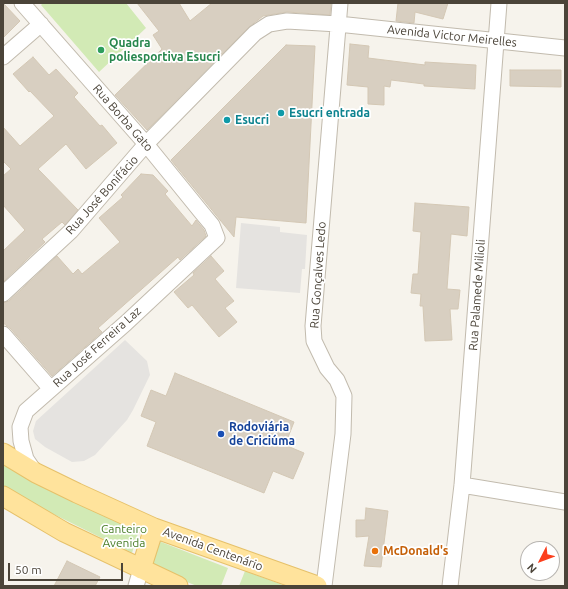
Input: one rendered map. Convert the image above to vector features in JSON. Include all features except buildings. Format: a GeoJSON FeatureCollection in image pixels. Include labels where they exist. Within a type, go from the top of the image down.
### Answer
{"type":"FeatureCollection","features":[{"type":"Feature","properties":{"kind":"main road","name":"Avenida Centenário"},"geometry":{"type":"LineString","coordinates":[[3,453],[36,473],[154,528],[317,586]]}},
{"type":"Feature","properties":{"kind":"main road"},"geometry":{"type":"LineString","coordinates":[[3,496],[139,578],[178,586]]}},
{"type":"Feature","properties":{"kind":"main road"},"geometry":{"type":"LineString","coordinates":[[139,578],[154,528]]}},
{"type":"Feature","properties":{"kind":"street","name":"Rua Borba Gato"},"geometry":{"type":"LineString","coordinates":[[22,3],[146,144],[212,226],[217,238]]}},
{"type":"Feature","properties":{"kind":"street","name":"Rua Gonçalves Ledo"},"geometry":{"type":"LineString","coordinates":[[324,586],[343,434],[344,396],[337,380],[327,368],[314,341],[313,326],[340,3]]}},
{"type":"Feature","properties":{"kind":"street","name":"Rua Palamede Milioli"},"geometry":{"type":"LineString","coordinates":[[450,586],[462,485],[499,3]]}},
{"type":"Feature","properties":{"kind":"street","name":"Rua José Bonifácio"},"geometry":{"type":"LineString","coordinates":[[3,294],[71,231],[146,144],[255,33],[269,24],[286,21],[338,24]]}},
{"type":"Feature","properties":{"kind":"street"},"geometry":{"type":"LineString","coordinates":[[3,57],[41,24]]}},
{"type":"Feature","properties":{"kind":"street","name":"Avenida Victor Meirelles"},"geometry":{"type":"LineString","coordinates":[[338,24],[565,48]]}},
{"type":"Feature","properties":{"kind":"street","name":"Rua José Ferreira Laz"},"geometry":{"type":"LineString","coordinates":[[36,473],[26,459],[21,441],[20,427],[26,411],[126,323],[217,238]]}},
{"type":"Feature","properties":{"kind":"street"},"geometry":{"type":"LineString","coordinates":[[3,334],[51,389]]}},
{"type":"Feature","properties":{"kind":"street"},"geometry":{"type":"LineString","coordinates":[[462,485],[565,502]]}},
{"type":"Feature","properties":{"kind":"green space","name":"Quadra poliesportiva Esucri"},"geometry":{"type":"Polygon","coordinates":[[[43,3],[126,3],[146,28],[99,72],[41,5],[43,3]]]}},
{"type":"Feature","properties":{"kind":"green space","name":"Canteiro Avenida"},"geometry":{"type":"Polygon","coordinates":[[[3,460],[139,530],[132,553],[3,488],[3,460]]]}},
{"type":"Feature","properties":{"kind":"green space","name":"Canteiro Avenida"},"geometry":{"type":"Polygon","coordinates":[[[156,540],[228,568],[221,586],[197,586],[149,567],[156,540]]]}},
{"type":"Feature","properties":{"kind":"green space"},"geometry":{"type":"Polygon","coordinates":[[[245,571],[286,586],[239,586],[245,571]]]}},
{"type":"Feature","properties":{"kind":"shaded area"},"geometry":{"type":"Polygon","coordinates":[[[241,223],[280,227],[280,232],[307,235],[305,269],[302,269],[300,293],[236,288],[241,223]]]}},
{"type":"Feature","properties":{"kind":"shaded area"},"geometry":{"type":"Polygon","coordinates":[[[125,340],[147,361],[150,375],[127,420],[95,455],[84,461],[72,462],[45,447],[35,439],[33,431],[36,421],[125,340]]]}},
{"type":"Feature","properties":{"kind":"place","name":"Quadra poliesportiva Esucri"},"geometry":{"type":"Point","coordinates":[101,50]}},
{"type":"Feature","properties":{"kind":"place","name":"Esucri entrada"},"geometry":{"type":"Point","coordinates":[281,113]}},
{"type":"Feature","properties":{"kind":"place","name":"Esucri"},"geometry":{"type":"Point","coordinates":[227,120]}},
{"type":"Feature","properties":{"kind":"place","name":"Rodoviária de Criciúma"},"geometry":{"type":"Point","coordinates":[221,434]}},
{"type":"Feature","properties":{"kind":"place","name":"McDonald's"},"geometry":{"type":"Point","coordinates":[375,551]}}]}
